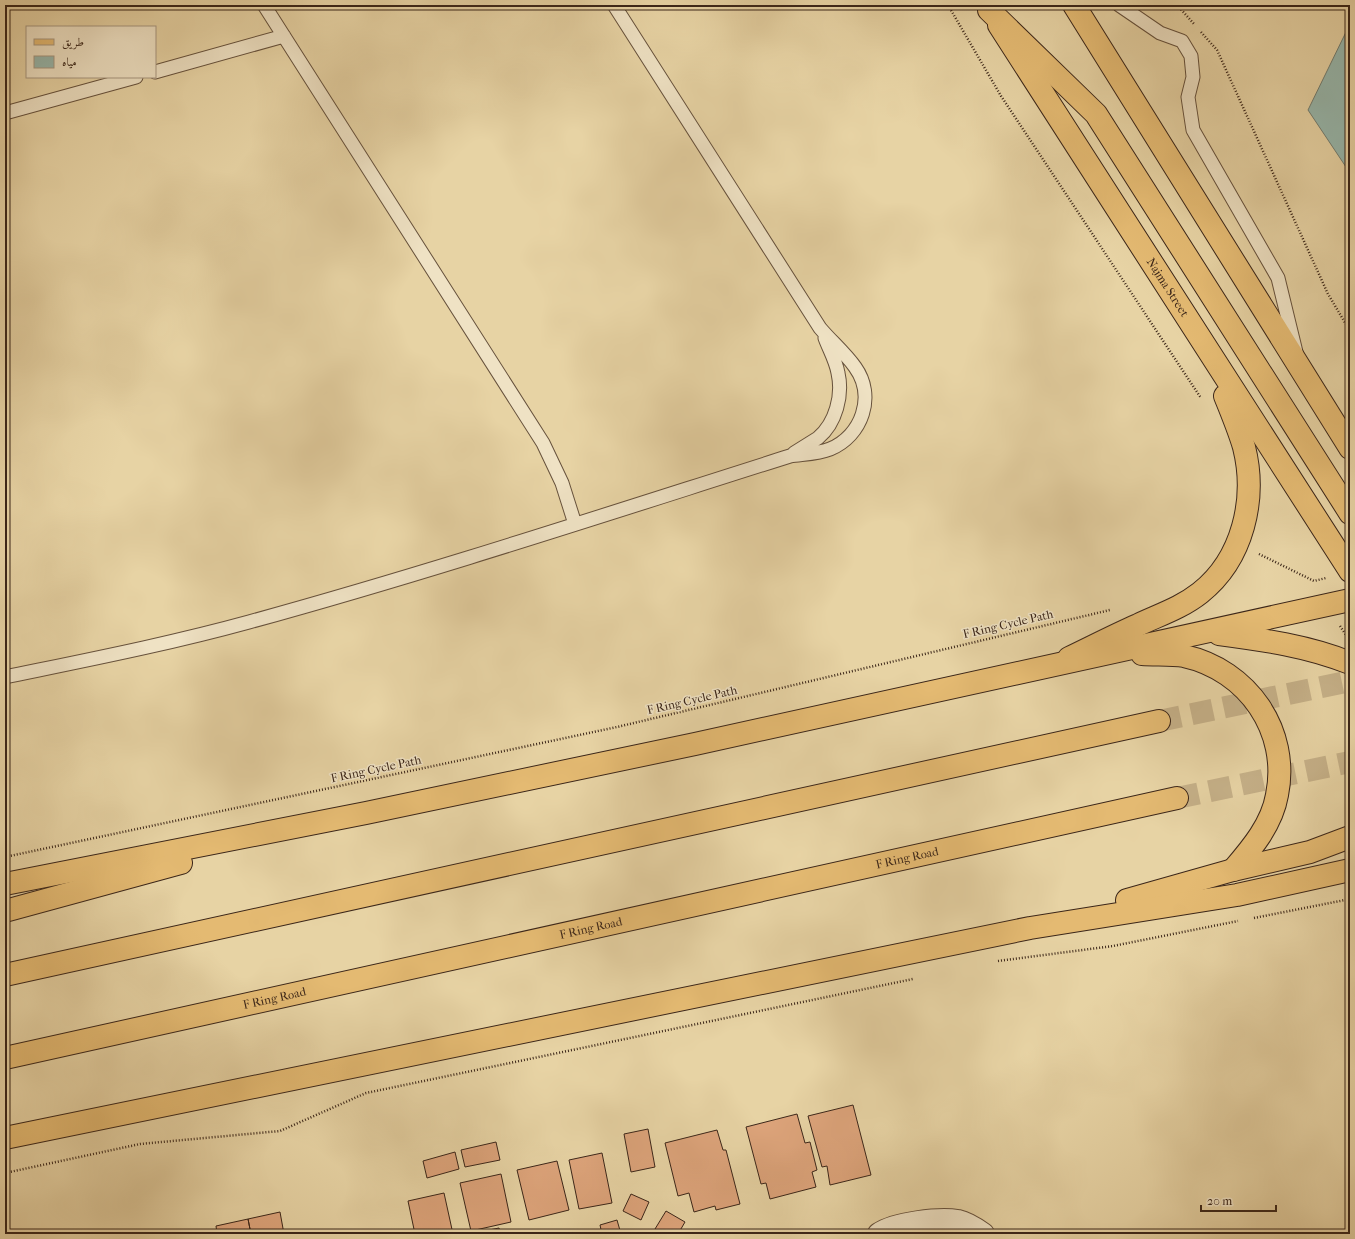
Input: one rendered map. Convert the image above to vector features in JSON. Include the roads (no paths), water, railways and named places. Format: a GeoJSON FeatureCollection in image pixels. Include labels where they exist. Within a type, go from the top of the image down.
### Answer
{"type":"FeatureCollection","features":[{"type":"Feature","properties":{"kind":"main road"},"geometry":{"type":"LineString","coordinates":[[1074,5],[1350,448]]}},
{"type":"Feature","properties":{"kind":"main road"},"geometry":{"type":"LineString","coordinates":[[987,8],[1096,114],[1350,513]]}},
{"type":"Feature","properties":{"kind":"main road","name":"Najma Street"},"geometry":{"type":"LineString","coordinates":[[987,8],[1350,571]]}},
{"type":"Feature","properties":{"kind":"main road"},"geometry":{"type":"LineString","coordinates":[[1059,663],[1137,625],[1177,608],[1200,593],[1220,574],[1238,543],[1244,527],[1248,506],[1248,480],[1244,449],[1236,422],[1208,352]]}},
{"type":"Feature","properties":{"kind":"main road"},"geometry":{"type":"LineString","coordinates":[[5,884],[366,813],[696,744],[1350,600]]}},
{"type":"Feature","properties":{"kind":"main road"},"geometry":{"type":"LineString","coordinates":[[1206,632],[1285,644],[1322,652],[1350,663]]}},
{"type":"Feature","properties":{"kind":"main road"},"geometry":{"type":"LineString","coordinates":[[1116,652],[1184,656],[1219,669],[1243,686],[1263,710],[1273,733],[1281,764],[1277,796],[1268,821],[1256,843],[1233,870]]}},
{"type":"Feature","properties":{"kind":"main road"},"geometry":{"type":"LineString","coordinates":[[5,975],[1159,721]]}},
{"type":"Feature","properties":{"kind":"main road","name":"F Ring Road"},"geometry":{"type":"LineString","coordinates":[[5,1058],[1177,798]]}},
{"type":"Feature","properties":{"kind":"main road"},"geometry":{"type":"LineString","coordinates":[[5,910],[366,813]]}},
{"type":"Feature","properties":{"kind":"main road"},"geometry":{"type":"LineString","coordinates":[[1030,928],[1233,870],[1310,852],[1350,837]]}},
{"type":"Feature","properties":{"kind":"main road"},"geometry":{"type":"LineString","coordinates":[[5,1138],[1030,928],[1237,895],[1350,870]]}},
{"type":"Feature","properties":{"kind":"street"},"geometry":{"type":"LineString","coordinates":[[879,1234],[901,1225],[921,1222],[958,1221],[983,1234]]}},
{"type":"Feature","properties":{"kind":"lane"},"geometry":{"type":"LineString","coordinates":[[264,5],[543,443],[562,483],[575,524]]}},
{"type":"Feature","properties":{"kind":"lane"},"geometry":{"type":"LineString","coordinates":[[5,677],[120,654],[247,622],[374,587],[790,456],[828,450],[840,444],[849,437],[857,427],[863,415],[865,403],[861,379],[855,368],[820,328],[614,5]]}},
{"type":"Feature","properties":{"kind":"lane"},"geometry":{"type":"LineString","coordinates":[[1119,5],[1160,33],[1182,41],[1191,56],[1193,76],[1188,97],[1193,130],[1278,278],[1301,371]]}},
{"type":"Feature","properties":{"kind":"lane"},"geometry":{"type":"LineString","coordinates":[[156,72],[284,36]]}},
{"type":"Feature","properties":{"kind":"lane"},"geometry":{"type":"LineString","coordinates":[[5,113],[132,78]]}},
{"type":"Feature","properties":{"kind":"lane"},"geometry":{"type":"LineString","coordinates":[[790,456],[819,437],[835,414],[839,400],[840,386],[838,371],[820,328]]}},
{"type":"Feature","properties":{"kind":"water"},"geometry":{"type":"Polygon","coordinates":[[[1350,29],[1350,173],[1308,110],[1347,30],[1350,29]]]}},
{"type":"Feature","properties":{"kind":"tunnel"},"geometry":{"type":"LineString","coordinates":[[1159,721],[1350,681]]}},
{"type":"Feature","properties":{"kind":"tunnel"},"geometry":{"type":"LineString","coordinates":[[1177,798],[1350,762]]}}]}
